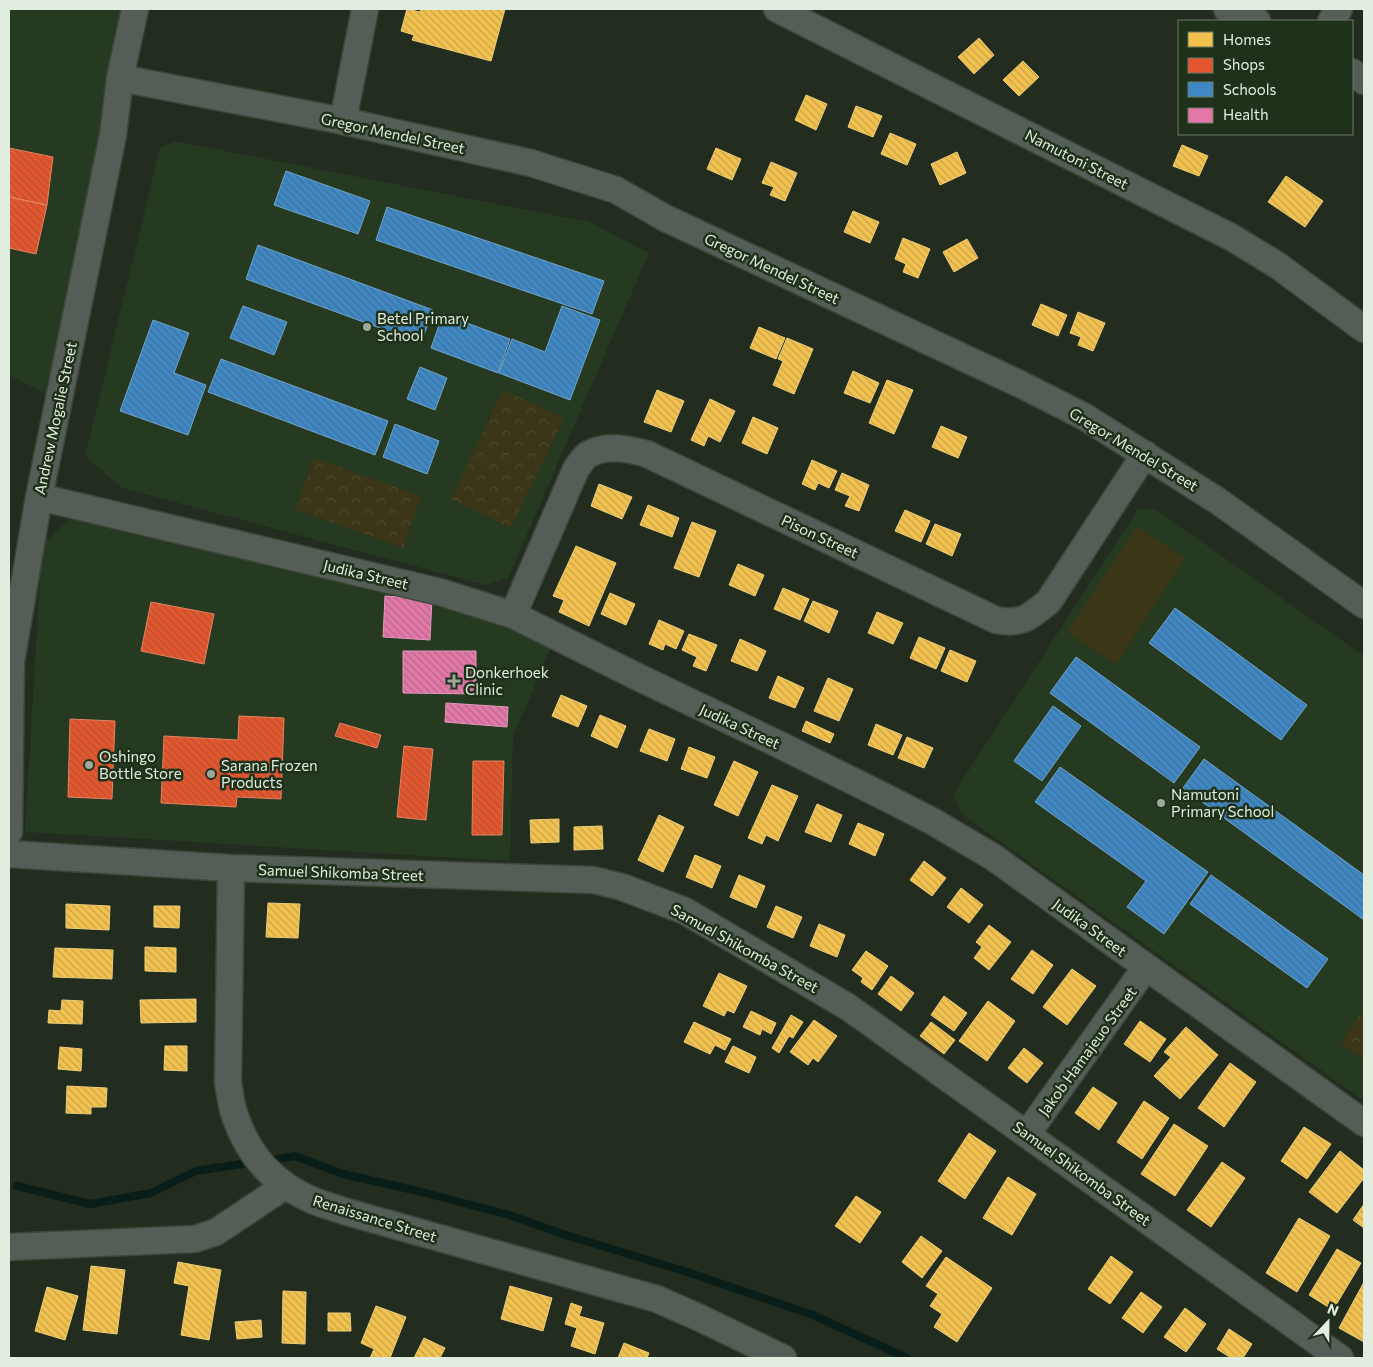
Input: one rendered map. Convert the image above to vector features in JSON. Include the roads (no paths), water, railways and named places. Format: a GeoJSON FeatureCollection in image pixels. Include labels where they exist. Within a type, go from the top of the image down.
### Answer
{"type":"FeatureCollection","features":[{"type":"Feature","properties":{"kind":"street","name":"Andrew Mogalie Street"},"geometry":{"type":"LineString","coordinates":[[9,832],[10,662],[38,497],[114,135],[120,78],[135,9]]}},
{"type":"Feature","properties":{"kind":"street"},"geometry":{"type":"LineString","coordinates":[[343,121],[366,9]]}},
{"type":"Feature","properties":{"kind":"street","name":"Namutoni Street"},"geometry":{"type":"LineString","coordinates":[[777,9],[1231,237],[1276,265],[1364,329]]}},
{"type":"Feature","properties":{"kind":"street"},"geometry":{"type":"LineString","coordinates":[[1227,9],[1254,20]]}},
{"type":"Feature","properties":{"kind":"street"},"geometry":{"type":"LineString","coordinates":[[1332,20],[1339,9]]}},
{"type":"Feature","properties":{"kind":"street"},"geometry":{"type":"LineString","coordinates":[[1353,73],[1364,81]]}},
{"type":"Feature","properties":{"kind":"street","name":"Gregor Mendel Street"},"geometry":{"type":"LineString","coordinates":[[120,78],[343,121],[531,163],[616,190],[665,218],[1085,417],[1218,501],[1364,605]]}},
{"type":"Feature","properties":{"kind":"street","name":"Pison Street"},"geometry":{"type":"LineString","coordinates":[[513,615],[576,469],[587,454],[604,449],[625,448],[648,454],[996,620],[1008,622],[1022,620],[1037,612],[1049,600],[1145,454]]}},
{"type":"Feature","properties":{"kind":"street","name":"Judika Street"},"geometry":{"type":"LineString","coordinates":[[38,497],[440,592],[513,615],[932,821],[993,857],[1364,1124]]}},
{"type":"Feature","properties":{"kind":"street","name":"Samuel Shikomba Street"},"geometry":{"type":"LineString","coordinates":[[9,854],[231,868],[594,880],[622,887],[685,911],[848,1007],[1340,1358]]}},
{"type":"Feature","properties":{"kind":"street","name":"Renaissance Street"},"geometry":{"type":"LineString","coordinates":[[231,868],[228,1082],[234,1115],[247,1143],[258,1162],[285,1186],[314,1200],[347,1212],[657,1300],[692,1314],[783,1358]]}},
{"type":"Feature","properties":{"kind":"street","name":"Jakob Hamajeuo Street"},"geometry":{"type":"LineString","coordinates":[[1027,1134],[1146,967]]}},
{"type":"Feature","properties":{"kind":"street"},"geometry":{"type":"LineString","coordinates":[[9,1248],[195,1239],[216,1232],[285,1186]]}},
{"type":"Feature","properties":{"kind":"waterway"},"geometry":{"type":"LineString","coordinates":[[266,1161],[295,1156],[343,1174],[509,1215],[813,1315],[907,1358]]}},
{"type":"Feature","properties":{"kind":"waterway"},"geometry":{"type":"LineString","coordinates":[[17,1186],[90,1204],[151,1193],[196,1171],[254,1162]]}},
{"type":"Feature","properties":{"kind":"place","name":"Betel Primary School"},"geometry":{"type":"Point","coordinates":[367,327]}},
{"type":"Feature","properties":{"kind":"place","name":"Donkerhoek Clinic"},"geometry":{"type":"Point","coordinates":[454,681]}},
{"type":"Feature","properties":{"kind":"place","name":"Oshingo Bottle Store"},"geometry":{"type":"Point","coordinates":[89,765]}},
{"type":"Feature","properties":{"kind":"place","name":"Sarana Frozen Products"},"geometry":{"type":"Point","coordinates":[211,774]}},
{"type":"Feature","properties":{"kind":"place","name":"Namutoni Primary School"},"geometry":{"type":"Point","coordinates":[1161,803]}}]}
